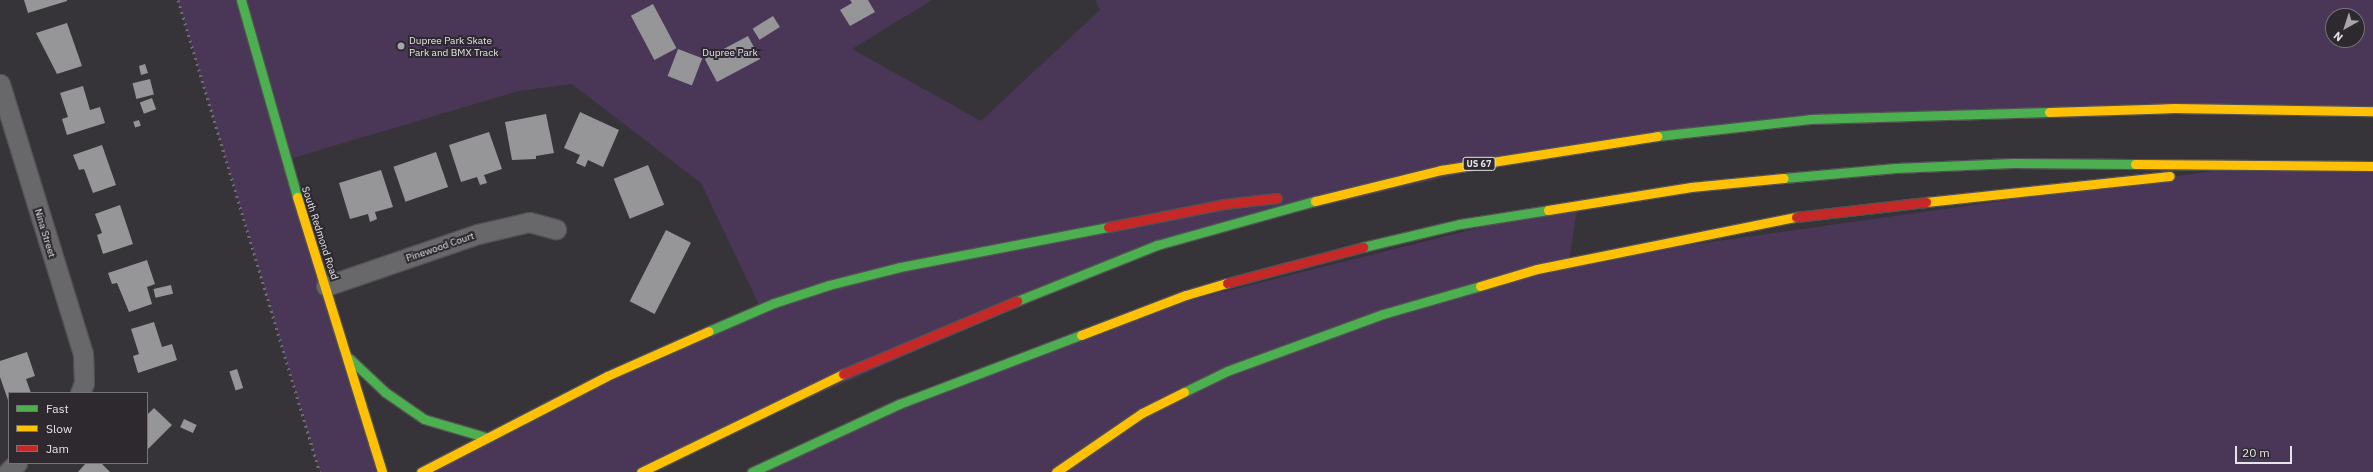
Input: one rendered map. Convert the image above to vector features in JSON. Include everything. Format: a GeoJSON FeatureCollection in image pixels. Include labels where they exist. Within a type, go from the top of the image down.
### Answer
{"type":"FeatureCollection","features":[{"type":"Feature","properties":{"kind":"main road","name":"South Redmond Road"},"geometry":{"type":"LineString","coordinates":[[241,0],[292,183],[349,358],[382,472]]}},
{"type":"Feature","properties":{"kind":"main road","name":"US 67"},"geometry":{"type":"LineString","coordinates":[[641,472],[778,402],[882,356],[1157,245],[1357,188],[1570,148],[1810,118],[2174,108],[2373,111]]}},
{"type":"Feature","properties":{"kind":"main road"},"geometry":{"type":"LineString","coordinates":[[752,472],[899,404],[1186,295],[1292,264],[1460,224],[1691,187],[1896,168],[2013,164],[2373,166]]}},
{"type":"Feature","properties":{"kind":"main road"},"geometry":{"type":"LineString","coordinates":[[1056,472],[1142,414],[1227,371],[1383,314],[1537,269],[1805,215],[2182,175],[2256,165]]}},
{"type":"Feature","properties":{"kind":"main road"},"geometry":{"type":"LineString","coordinates":[[421,472],[485,437],[674,345],[774,303],[830,285],[900,267],[1224,204],[1357,188]]}},
{"type":"Feature","properties":{"kind":"main road"},"geometry":{"type":"LineString","coordinates":[[349,358],[385,392],[424,419],[485,437]]}},
{"type":"Feature","properties":{"kind":"street","name":"Nina Street"},"geometry":{"type":"LineString","coordinates":[[0,84],[83,353],[82,388]]}},
{"type":"Feature","properties":{"kind":"street","name":"Pinewood Court"},"geometry":{"type":"LineString","coordinates":[[326,286],[478,234],[529,222],[556,229]]}},
{"type":"Feature","properties":{"kind":"street"},"geometry":{"type":"LineString","coordinates":[[8,472],[16,464]]}},
{"type":"Feature","properties":{"kind":"green space","name":"Dupree Park"},"geometry":{"type":"Polygon","coordinates":[[[178,0],[932,0],[852,49],[981,121],[1100,10],[1095,0],[2373,0],[2373,111],[1810,119],[1570,148],[1157,245],[641,472],[421,472],[761,309],[701,183],[572,84],[518,91],[286,160],[382,472],[320,472],[178,0]]]}},
{"type":"Feature","properties":{"kind":"green space"},"geometry":{"type":"Polygon","coordinates":[[[2256,165],[2373,166],[2373,472],[752,472],[1127,316],[1578,203],[1569,262],[2256,165]]]}},
{"type":"Feature","properties":{"kind":"building"},"geometry":{"type":"Polygon","coordinates":[[[24,0],[67,0],[67,1],[28,13],[24,0]]]}},
{"type":"Feature","properties":{"kind":"building"},"geometry":{"type":"Polygon","coordinates":[[[850,0],[868,0],[875,12],[850,26],[840,10],[852,3],[850,0]]]}},
{"type":"Feature","properties":{"kind":"building"},"geometry":{"type":"Polygon","coordinates":[[[653,4],[676,48],[654,60],[631,16],[653,4]]]}},
{"type":"Feature","properties":{"kind":"building"},"geometry":{"type":"Polygon","coordinates":[[[773,16],[780,27],[760,40],[753,29],[773,16]]]}},
{"type":"Feature","properties":{"kind":"building"},"geometry":{"type":"Polygon","coordinates":[[[67,23],[82,66],[57,74],[36,33],[67,23]]]}},
{"type":"Feature","properties":{"kind":"building"},"geometry":{"type":"Polygon","coordinates":[[[748,36],[760,59],[717,82],[705,59],[748,36]]]}},
{"type":"Feature","properties":{"kind":"building"},"geometry":{"type":"Polygon","coordinates":[[[678,49],[702,58],[692,85],[668,76],[678,49]]]}},
{"type":"Feature","properties":{"kind":"building"},"geometry":{"type":"Polygon","coordinates":[[[145,64],[148,73],[141,75],[139,66],[145,64]]]}},
{"type":"Feature","properties":{"kind":"building"},"geometry":{"type":"Polygon","coordinates":[[[150,79],[154,95],[136,99],[133,83],[150,79]]]}},
{"type":"Feature","properties":{"kind":"building"},"geometry":{"type":"Polygon","coordinates":[[[83,86],[90,110],[100,107],[105,123],[67,135],[62,119],[68,117],[60,93],[83,86]]]}},
{"type":"Feature","properties":{"kind":"building"},"geometry":{"type":"Polygon","coordinates":[[[152,98],[156,109],[144,114],[140,102],[152,98]]]}},
{"type":"Feature","properties":{"kind":"building"},"geometry":{"type":"Polygon","coordinates":[[[580,112],[619,130],[603,167],[588,160],[585,167],[576,163],[580,155],[564,148],[580,112]]]}},
{"type":"Feature","properties":{"kind":"building"},"geometry":{"type":"Polygon","coordinates":[[[546,114],[554,153],[536,156],[536,159],[512,160],[505,122],[546,114]]]}},
{"type":"Feature","properties":{"kind":"building"},"geometry":{"type":"Polygon","coordinates":[[[139,120],[141,126],[135,128],[133,122],[139,120]]]}},
{"type":"Feature","properties":{"kind":"building"},"geometry":{"type":"Polygon","coordinates":[[[489,132],[502,169],[484,175],[487,183],[480,185],[477,177],[461,182],[449,145],[489,132]]]}},
{"type":"Feature","properties":{"kind":"building"},"geometry":{"type":"Polygon","coordinates":[[[102,145],[116,185],[93,193],[84,169],[79,170],[73,155],[102,145]]]}},
{"type":"Feature","properties":{"kind":"building"},"geometry":{"type":"Polygon","coordinates":[[[436,152],[448,187],[405,202],[393,167],[436,152]]]}},
{"type":"Feature","properties":{"kind":"building"},"geometry":{"type":"Polygon","coordinates":[[[648,165],[664,205],[630,219],[614,179],[648,165]]]}},
{"type":"Feature","properties":{"kind":"building"},"geometry":{"type":"Polygon","coordinates":[[[381,170],[393,207],[375,212],[377,219],[370,222],[368,214],[350,219],[339,183],[381,170]]]}},
{"type":"Feature","properties":{"kind":"building"},"geometry":{"type":"Polygon","coordinates":[[[120,205],[133,244],[103,254],[97,235],[102,233],[95,214],[120,205]]]}},
{"type":"Feature","properties":{"kind":"building"},"geometry":{"type":"Polygon","coordinates":[[[666,230],[691,243],[655,314],[630,301],[666,230]]]}},
{"type":"Feature","properties":{"kind":"building"},"geometry":{"type":"Polygon","coordinates":[[[147,260],[155,284],[147,287],[152,304],[129,312],[117,283],[112,284],[108,273],[147,260]]]}},
{"type":"Feature","properties":{"kind":"building"},"geometry":{"type":"Polygon","coordinates":[[[171,285],[173,294],[155,298],[153,289],[171,285]]]}},
{"type":"Feature","properties":{"kind":"building"},"geometry":{"type":"Polygon","coordinates":[[[154,322],[162,347],[172,344],[177,360],[138,373],[133,356],[139,354],[131,329],[154,322]]]}},
{"type":"Feature","properties":{"kind":"building"},"geometry":{"type":"Polygon","coordinates":[[[27,352],[35,376],[26,379],[31,392],[8,392],[8,400],[0,377],[0,361],[27,352]]]}},
{"type":"Feature","properties":{"kind":"building"},"geometry":{"type":"Polygon","coordinates":[[[237,369],[243,388],[236,390],[229,371],[237,369]]]}},
{"type":"Feature","properties":{"kind":"building"},"geometry":{"type":"Polygon","coordinates":[[[154,408],[172,425],[148,449],[148,414],[154,408]]]}},
{"type":"Feature","properties":{"kind":"building"},"geometry":{"type":"Polygon","coordinates":[[[184,419],[197,425],[193,433],[180,427],[184,419]]]}},
{"type":"Feature","properties":{"kind":"building"},"geometry":{"type":"Polygon","coordinates":[[[85,464],[102,464],[110,472],[78,472],[85,464]]]}},
{"type":"Feature","properties":{"kind":"railway"},"geometry":{"type":"LineString","coordinates":[[178,0],[320,472]]}},
{"type":"Feature","properties":{"kind":"traffic: fast"},"geometry":{"type":"LineString","coordinates":[[241,0],[297,197]]}},
{"type":"Feature","properties":{"kind":"traffic: fast"},"geometry":{"type":"LineString","coordinates":[[1657,136],[1810,119],[2049,112]]}},
{"type":"Feature","properties":{"kind":"traffic: fast"},"geometry":{"type":"LineString","coordinates":[[1784,178],[1896,168],[2013,163],[2135,164]]}},
{"type":"Feature","properties":{"kind":"traffic: fast"},"geometry":{"type":"LineString","coordinates":[[1017,301],[1157,245],[1315,201]]}},
{"type":"Feature","properties":{"kind":"traffic: fast"},"geometry":{"type":"LineString","coordinates":[[1363,247],[1460,224],[1548,210]]}},
{"type":"Feature","properties":{"kind":"traffic: fast"},"geometry":{"type":"LineString","coordinates":[[709,331],[774,303],[829,285],[900,267],[1108,227]]}},
{"type":"Feature","properties":{"kind":"traffic: fast"},"geometry":{"type":"LineString","coordinates":[[1184,392],[1227,371],[1383,314],[1480,286]]}},
{"type":"Feature","properties":{"kind":"traffic: fast"},"geometry":{"type":"LineString","coordinates":[[752,472],[899,404],[1081,335]]}},
{"type":"Feature","properties":{"kind":"traffic: fast"},"geometry":{"type":"LineString","coordinates":[[349,358],[385,392],[424,419],[485,437]]}},
{"type":"Feature","properties":{"kind":"traffic: slow"},"geometry":{"type":"LineString","coordinates":[[2049,112],[2174,108],[2373,111]]}},
{"type":"Feature","properties":{"kind":"traffic: slow"},"geometry":{"type":"LineString","coordinates":[[1315,201],[1441,170],[1657,136]]}},
{"type":"Feature","properties":{"kind":"traffic: slow"},"geometry":{"type":"LineString","coordinates":[[2135,164],[2373,166]]}},
{"type":"Feature","properties":{"kind":"traffic: slow"},"geometry":{"type":"LineString","coordinates":[[1926,202],[2170,176]]}},
{"type":"Feature","properties":{"kind":"traffic: slow"},"geometry":{"type":"LineString","coordinates":[[1548,210],[1691,187],[1784,178]]}},
{"type":"Feature","properties":{"kind":"traffic: slow"},"geometry":{"type":"LineString","coordinates":[[297,197],[382,472]]}},
{"type":"Feature","properties":{"kind":"traffic: slow"},"geometry":{"type":"LineString","coordinates":[[1480,286],[1537,269],[1796,217]]}},
{"type":"Feature","properties":{"kind":"traffic: slow"},"geometry":{"type":"LineString","coordinates":[[1081,335],[1186,295],[1227,283]]}},
{"type":"Feature","properties":{"kind":"traffic: slow"},"geometry":{"type":"LineString","coordinates":[[421,472],[607,376],[709,331]]}},
{"type":"Feature","properties":{"kind":"traffic: slow"},"geometry":{"type":"LineString","coordinates":[[641,472],[843,374]]}},
{"type":"Feature","properties":{"kind":"traffic: slow"},"geometry":{"type":"LineString","coordinates":[[1056,472],[1142,413],[1184,392]]}},
{"type":"Feature","properties":{"kind":"traffic: jam"},"geometry":{"type":"LineString","coordinates":[[1108,227],[1224,204],[1277,198]]}},
{"type":"Feature","properties":{"kind":"traffic: jam"},"geometry":{"type":"LineString","coordinates":[[1796,217],[1926,202]]}},
{"type":"Feature","properties":{"kind":"traffic: jam"},"geometry":{"type":"LineString","coordinates":[[1227,283],[1363,247]]}},
{"type":"Feature","properties":{"kind":"traffic: jam"},"geometry":{"type":"LineString","coordinates":[[843,374],[1017,301]]}},
{"type":"Feature","properties":{"kind":"place","name":"Dupree Park Skate Park and BMX Track"},"geometry":{"type":"Point","coordinates":[401,46]}}]}
